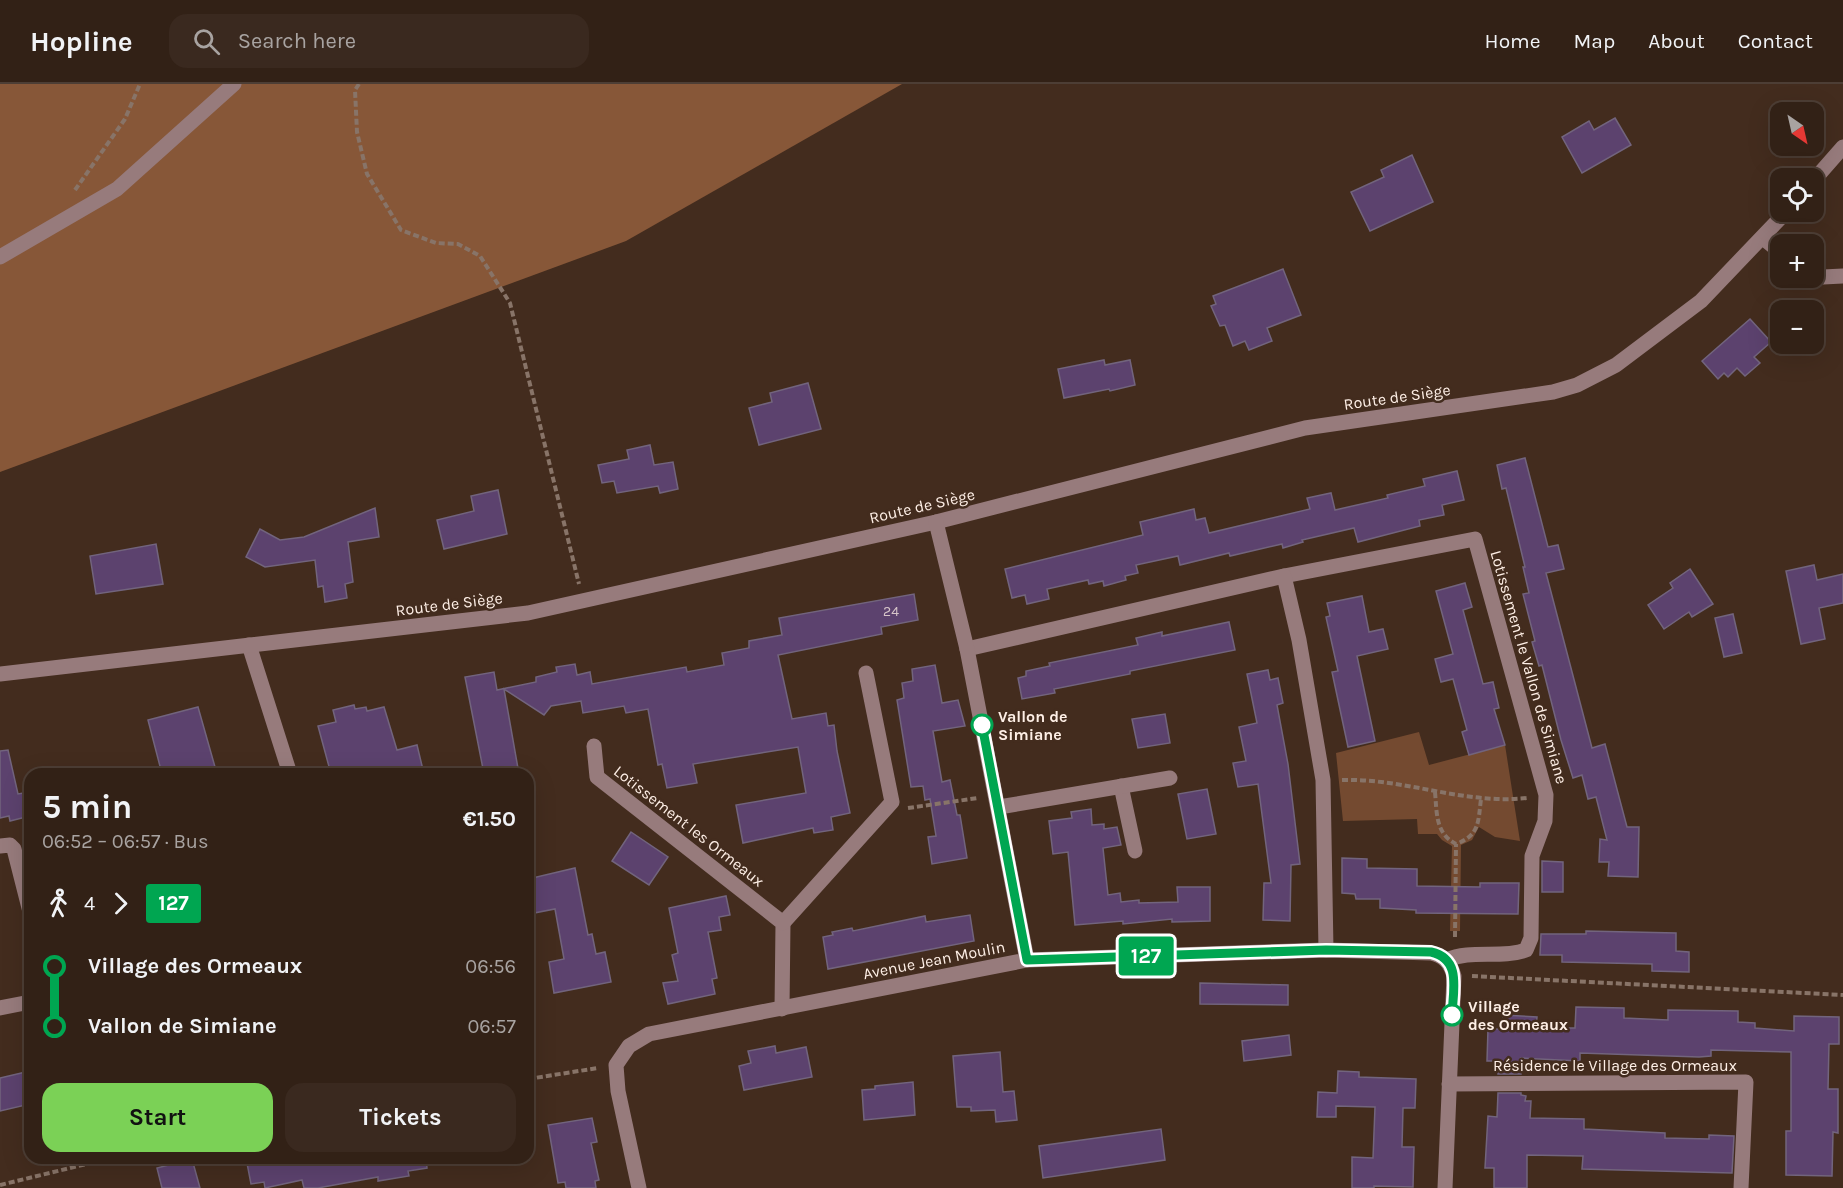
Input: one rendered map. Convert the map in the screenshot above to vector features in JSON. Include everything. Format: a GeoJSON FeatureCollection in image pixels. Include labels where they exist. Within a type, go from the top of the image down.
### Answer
{"type":"FeatureCollection","features":[{"type":"Feature","properties":{"kind":"street"},"geometry":{"type":"LineString","coordinates":[[0,257],[117,189],[234,84]]}},
{"type":"Feature","properties":{"kind":"street"},"geometry":{"type":"LineString","coordinates":[[1824,169],[1843,147]]}},
{"type":"Feature","properties":{"kind":"street","name":"Route de Siège"},"geometry":{"type":"LineString","coordinates":[[0,674],[528,613],[936,522],[1305,428],[1553,392],[1578,385],[1617,365],[1701,301],[1776,222]]}},
{"type":"Feature","properties":{"kind":"street"},"geometry":{"type":"LineString","coordinates":[[1762,237],[1770,244]]}},
{"type":"Feature","properties":{"kind":"street"},"geometry":{"type":"LineString","coordinates":[[1824,277],[1843,276]]}},
{"type":"Feature","properties":{"kind":"street","name":"Avenue Jean Moulin"},"geometry":{"type":"LineString","coordinates":[[616,1065],[629,1046],[649,1034],[1027,960],[967,649],[936,522]]}},
{"type":"Feature","properties":{"kind":"street","name":"Lotissement le Vallon de Simiane"},"geometry":{"type":"LineString","coordinates":[[967,649],[1284,576],[1474,539],[1546,795],[1545,821],[1532,856],[1531,938],[1526,950],[1514,954],[1469,953],[1446,960]]}},
{"type":"Feature","properties":{"kind":"street"},"geometry":{"type":"LineString","coordinates":[[1284,576],[1299,640],[1323,780],[1326,950]]}},
{"type":"Feature","properties":{"kind":"street"},"geometry":{"type":"LineString","coordinates":[[249,645],[288,768]]}},
{"type":"Feature","properties":{"kind":"street"},"geometry":{"type":"LineString","coordinates":[[782,1009],[783,923],[892,802],[866,673]]}},
{"type":"Feature","properties":{"kind":"street","name":"Lotissement les Ormeaux"},"geometry":{"type":"LineString","coordinates":[[594,746],[597,777],[783,923]]}},
{"type":"Feature","properties":{"kind":"street"},"geometry":{"type":"LineString","coordinates":[[998,801],[1170,778]]}},
{"type":"Feature","properties":{"kind":"street"},"geometry":{"type":"LineString","coordinates":[[1121,786],[1135,851]]}},
{"type":"Feature","properties":{"kind":"street"},"geometry":{"type":"LineString","coordinates":[[0,846],[10,845],[14,849],[24,888]]}},
{"type":"Feature","properties":{"kind":"street"},"geometry":{"type":"LineString","coordinates":[[1027,960],[1326,950],[1439,954],[1446,960],[1454,975],[1445,1188]]}},
{"type":"Feature","properties":{"kind":"street"},"geometry":{"type":"LineString","coordinates":[[0,1008],[24,1003]]}},
{"type":"Feature","properties":{"kind":"street"},"geometry":{"type":"LineString","coordinates":[[616,1065],[618,1091],[639,1188]]}},
{"type":"Feature","properties":{"kind":"street","name":"Résidence le Village des Ormeaux"},"geometry":{"type":"LineString","coordinates":[[1449,1084],[1746,1082],[1742,1188]]}},
{"type":"Feature","properties":{"kind":"path"},"geometry":{"type":"LineString","coordinates":[[73,193],[125,119],[140,84]]}},
{"type":"Feature","properties":{"kind":"path"},"geometry":{"type":"LineString","coordinates":[[359,84],[355,90],[357,132],[368,174],[401,230],[436,243],[458,244],[480,256],[510,303],[583,601]]}},
{"type":"Feature","properties":{"kind":"path"},"geometry":{"type":"LineString","coordinates":[[1323,780],[1388,781],[1435,792],[1481,799],[1510,800],[1546,795]]}},
{"type":"Feature","properties":{"kind":"path"},"geometry":{"type":"LineString","coordinates":[[1435,792],[1438,821],[1444,838],[1455,844],[1468,839],[1476,829],[1481,799]]}},
{"type":"Feature","properties":{"kind":"path"},"geometry":{"type":"LineString","coordinates":[[892,802],[902,809],[998,801]]}},
{"type":"Feature","properties":{"kind":"path"},"geometry":{"type":"LineString","coordinates":[[1446,960],[1455,942],[1455,844]]}},
{"type":"Feature","properties":{"kind":"path"},"geometry":{"type":"LineString","coordinates":[[1454,975],[1843,995]]}},
{"type":"Feature","properties":{"kind":"path"},"geometry":{"type":"LineString","coordinates":[[534,1078],[616,1065]]}},
{"type":"Feature","properties":{"kind":"path"},"geometry":{"type":"LineString","coordinates":[[0,1185],[86,1164]]}},
{"type":"Feature","properties":{"kind":"shaded area"},"geometry":{"type":"Polygon","coordinates":[[[0,84],[902,84],[626,241],[0,472],[0,84]]]}},
{"type":"Feature","properties":{"kind":"shaded area"},"geometry":{"type":"Polygon","coordinates":[[[1419,732],[1429,765],[1505,745],[1520,841],[1495,837],[1479,827],[1472,840],[1461,845],[1460,931],[1450,931],[1452,846],[1437,834],[1418,834],[1417,819],[1343,821],[1336,753],[1419,732]]]}},
{"type":"Feature","properties":{"kind":"building"},"geometry":{"type":"Polygon","coordinates":[[[1615,118],[1631,145],[1582,173],[1562,137],[1589,121],[1594,130],[1615,118]]]}},
{"type":"Feature","properties":{"kind":"building"},"geometry":{"type":"Polygon","coordinates":[[[1412,155],[1433,202],[1370,231],[1351,192],[1384,177],[1381,170],[1412,155]]]}},
{"type":"Feature","properties":{"kind":"building"},"geometry":{"type":"Polygon","coordinates":[[[1283,269],[1301,315],[1267,328],[1272,341],[1249,350],[1245,341],[1233,346],[1225,325],[1220,326],[1211,306],[1216,304],[1213,296],[1283,269]]]}},
{"type":"Feature","properties":{"kind":"building"},"geometry":{"type":"Polygon","coordinates":[[[1750,319],[1770,341],[1754,357],[1760,363],[1745,376],[1737,368],[1728,377],[1724,373],[1718,379],[1702,361],[1750,319]]]}},
{"type":"Feature","properties":{"kind":"building"},"geometry":{"type":"Polygon","coordinates":[[[1104,360],[1105,365],[1130,360],[1135,385],[1064,398],[1058,369],[1104,360]]]}},
{"type":"Feature","properties":{"kind":"building"},"geometry":{"type":"Polygon","coordinates":[[[808,383],[821,429],[759,445],[749,408],[772,402],[770,393],[808,383]]]}},
{"type":"Feature","properties":{"kind":"building"},"geometry":{"type":"Polygon","coordinates":[[[650,445],[654,465],[673,462],[678,489],[660,493],[658,486],[617,493],[614,481],[602,483],[598,465],[629,459],[627,450],[650,445]]]}},
{"type":"Feature","properties":{"kind":"building"},"geometry":{"type":"Polygon","coordinates":[[[1525,458],[1548,547],[1558,545],[1564,569],[1546,573],[1592,748],[1605,744],[1627,827],[1639,827],[1638,877],[1608,876],[1609,862],[1599,862],[1600,839],[1607,840],[1596,797],[1588,799],[1582,775],[1573,778],[1542,665],[1539,666],[1532,642],[1535,641],[1523,594],[1529,593],[1523,567],[1525,567],[1506,488],[1502,489],[1497,465],[1525,458]]]}},
{"type":"Feature","properties":{"kind":"building"},"geometry":{"type":"Polygon","coordinates":[[[1457,471],[1464,500],[1442,505],[1444,515],[1419,520],[1420,526],[1358,542],[1354,528],[1302,540],[1303,542],[1283,548],[1282,544],[1230,556],[1229,553],[1180,565],[1178,556],[1136,565],[1138,573],[1125,576],[1126,580],[1104,586],[1103,581],[1089,584],[1088,580],[1047,589],[1049,599],[1027,604],[1025,595],[1012,598],[1005,569],[1143,535],[1140,522],[1194,509],[1196,520],[1205,518],[1209,533],[1310,509],[1307,498],[1331,493],[1335,510],[1388,498],[1387,495],[1425,486],[1423,479],[1457,471]]]}},
{"type":"Feature","properties":{"kind":"building"},"geometry":{"type":"Polygon","coordinates":[[[498,490],[507,534],[444,549],[437,520],[474,511],[471,496],[498,490]]]}},
{"type":"Feature","properties":{"kind":"building"},"geometry":{"type":"Polygon","coordinates":[[[375,508],[379,537],[348,542],[353,582],[345,584],[347,598],[325,602],[323,586],[318,587],[315,560],[265,567],[246,557],[260,529],[280,540],[304,537],[375,508]]]}},
{"type":"Feature","properties":{"kind":"building"},"geometry":{"type":"Polygon","coordinates":[[[156,544],[163,584],[96,594],[90,556],[156,544]]]}},
{"type":"Feature","properties":{"kind":"building"},"geometry":{"type":"Polygon","coordinates":[[[1814,565],[1817,580],[1843,574],[1843,603],[1819,608],[1825,639],[1801,644],[1786,571],[1814,565]]]}},
{"type":"Feature","properties":{"kind":"building"},"geometry":{"type":"Polygon","coordinates":[[[1690,569],[1713,604],[1692,617],[1689,612],[1664,629],[1648,605],[1673,588],[1670,583],[1690,569]]]}},
{"type":"Feature","properties":{"kind":"building"},"geometry":{"type":"Polygon","coordinates":[[[1465,583],[1472,607],[1463,610],[1483,684],[1493,682],[1499,708],[1494,709],[1505,745],[1469,755],[1462,732],[1467,730],[1453,679],[1441,682],[1435,659],[1453,654],[1436,591],[1465,583]]]}},
{"type":"Feature","properties":{"kind":"building"},"geometry":{"type":"Polygon","coordinates":[[[914,594],[918,620],[881,627],[882,634],[778,655],[792,719],[826,713],[828,726],[834,725],[850,813],[831,817],[833,830],[814,833],[813,828],[743,843],[736,805],[806,793],[798,747],[693,764],[697,783],[667,788],[662,764],[658,765],[648,709],[626,713],[624,706],[583,713],[581,701],[551,706],[544,715],[504,689],[518,768],[483,768],[465,677],[494,672],[497,690],[536,682],[536,677],[557,672],[556,667],[575,664],[577,675],[590,672],[592,684],[686,667],[687,672],[724,665],[722,653],[749,648],[749,641],[782,635],[779,618],[914,594]]]}},
{"type":"Feature","properties":{"kind":"building"},"geometry":{"type":"Polygon","coordinates":[[[1362,596],[1369,632],[1383,629],[1388,649],[1357,656],[1375,741],[1348,747],[1332,672],[1338,671],[1326,617],[1330,616],[1327,603],[1362,596]]]}},
{"type":"Feature","properties":{"kind":"building"},"geometry":{"type":"Polygon","coordinates":[[[1733,614],[1742,653],[1724,657],[1715,618],[1733,614]]]}},
{"type":"Feature","properties":{"kind":"building"},"geometry":{"type":"Polygon","coordinates":[[[1229,622],[1235,650],[1130,671],[1130,674],[1054,689],[1055,693],[1022,699],[1018,678],[1026,676],[1026,671],[1050,666],[1049,663],[1138,645],[1136,638],[1162,632],[1162,636],[1229,622]]]}},
{"type":"Feature","properties":{"kind":"building"},"geometry":{"type":"Polygon","coordinates":[[[935,665],[942,703],[958,700],[965,726],[933,731],[942,782],[950,780],[957,815],[960,815],[967,858],[932,864],[928,837],[936,836],[930,799],[925,800],[923,786],[911,787],[897,700],[904,698],[902,683],[913,681],[912,669],[935,665]]]}},
{"type":"Feature","properties":{"kind":"building"},"geometry":{"type":"Polygon","coordinates":[[[1268,670],[1270,680],[1278,678],[1283,703],[1277,705],[1288,764],[1300,864],[1291,865],[1290,921],[1263,920],[1264,883],[1271,883],[1258,784],[1238,787],[1233,763],[1246,761],[1239,727],[1257,723],[1247,674],[1268,670]]]}},
{"type":"Feature","properties":{"kind":"building"},"geometry":{"type":"Polygon","coordinates":[[[354,705],[355,709],[366,707],[367,711],[384,707],[397,750],[417,745],[423,768],[329,768],[318,726],[336,722],[333,710],[354,705]]]}},
{"type":"Feature","properties":{"kind":"building"},"geometry":{"type":"Polygon","coordinates":[[[198,707],[215,768],[160,768],[148,720],[198,707]]]}},
{"type":"Feature","properties":{"kind":"building"},"geometry":{"type":"Polygon","coordinates":[[[1165,714],[1170,743],[1138,748],[1132,719],[1165,714]]]}},
{"type":"Feature","properties":{"kind":"building"},"geometry":{"type":"Polygon","coordinates":[[[8,750],[18,794],[24,793],[24,818],[10,821],[9,816],[0,818],[0,751],[8,750]]]}},
{"type":"Feature","properties":{"kind":"building"},"geometry":{"type":"Polygon","coordinates":[[[1207,789],[1216,834],[1187,839],[1178,794],[1207,789]]]}},
{"type":"Feature","properties":{"kind":"building"},"geometry":{"type":"Polygon","coordinates":[[[1091,809],[1092,825],[1104,824],[1104,829],[1117,827],[1121,845],[1103,848],[1108,895],[1120,893],[1121,902],[1139,900],[1139,903],[1178,902],[1177,887],[1210,887],[1210,921],[1172,922],[1172,919],[1123,924],[1123,921],[1075,925],[1068,852],[1053,854],[1049,821],[1072,818],[1071,812],[1091,809]]]}},
{"type":"Feature","properties":{"kind":"building"},"geometry":{"type":"Polygon","coordinates":[[[631,832],[668,857],[649,885],[612,861],[631,832]]]}},
{"type":"Feature","properties":{"kind":"building"},"geometry":{"type":"Polygon","coordinates":[[[1342,858],[1367,859],[1367,868],[1417,869],[1417,886],[1480,887],[1480,883],[1519,883],[1518,914],[1416,913],[1416,910],[1380,908],[1380,899],[1356,899],[1355,894],[1342,893],[1342,858]]]}},
{"type":"Feature","properties":{"kind":"building"},"geometry":{"type":"Polygon","coordinates":[[[1542,861],[1563,862],[1563,892],[1542,892],[1542,861]]]}},
{"type":"Feature","properties":{"kind":"building"},"geometry":{"type":"Polygon","coordinates":[[[575,868],[588,935],[592,934],[596,954],[605,952],[611,982],[554,993],[549,962],[564,959],[555,909],[534,913],[534,878],[575,868]]]}},
{"type":"Feature","properties":{"kind":"building"},"geometry":{"type":"Polygon","coordinates":[[[726,896],[730,915],[719,917],[721,930],[708,932],[717,978],[712,979],[715,994],[668,1004],[663,983],[678,981],[672,955],[678,953],[669,908],[726,896]]]}},
{"type":"Feature","properties":{"kind":"building"},"geometry":{"type":"Polygon","coordinates":[[[970,915],[974,941],[828,969],[823,937],[833,935],[832,932],[852,928],[853,931],[925,916],[926,922],[970,915]]]}},
{"type":"Feature","properties":{"kind":"building"},"geometry":{"type":"Polygon","coordinates":[[[1586,931],[1676,933],[1676,951],[1689,952],[1689,972],[1652,971],[1652,964],[1562,962],[1562,955],[1540,955],[1541,934],[1586,934],[1586,931]]]}},
{"type":"Feature","properties":{"kind":"building"},"geometry":{"type":"Polygon","coordinates":[[[1200,983],[1288,985],[1288,1005],[1200,1004],[1200,983]]]}},
{"type":"Feature","properties":{"kind":"building"},"geometry":{"type":"Polygon","coordinates":[[[1576,1007],[1624,1008],[1624,1018],[1668,1020],[1668,1010],[1738,1011],[1738,1022],[1755,1023],[1755,1028],[1794,1031],[1794,1016],[1839,1017],[1839,1044],[1829,1044],[1828,1089],[1838,1089],[1838,1133],[1833,1132],[1832,1176],[1786,1175],[1786,1131],[1791,1131],[1791,1052],[1711,1050],[1711,1056],[1699,1057],[1580,1053],[1580,1061],[1521,1058],[1521,1074],[1498,1074],[1499,1061],[1487,1061],[1488,1029],[1501,1029],[1500,1022],[1503,1022],[1503,1015],[1537,1017],[1536,1028],[1575,1028],[1576,1007]]]}},
{"type":"Feature","properties":{"kind":"building"},"geometry":{"type":"Polygon","coordinates":[[[1289,1035],[1291,1055],[1244,1061],[1242,1041],[1289,1035]]]}},
{"type":"Feature","properties":{"kind":"building"},"geometry":{"type":"Polygon","coordinates":[[[775,1046],[776,1053],[806,1047],[812,1077],[744,1090],[739,1066],[751,1063],[748,1051],[775,1046]]]}},
{"type":"Feature","properties":{"kind":"building"},"geometry":{"type":"Polygon","coordinates":[[[1000,1052],[1003,1092],[1014,1091],[1017,1120],[996,1122],[995,1110],[971,1111],[971,1107],[957,1107],[953,1056],[1000,1052]]]}},
{"type":"Feature","properties":{"kind":"building"},"geometry":{"type":"Polygon","coordinates":[[[1338,1071],[1359,1072],[1359,1077],[1416,1079],[1415,1108],[1403,1108],[1402,1147],[1414,1147],[1413,1187],[1352,1188],[1352,1157],[1373,1158],[1375,1107],[1336,1106],[1336,1117],[1317,1117],[1318,1092],[1337,1093],[1338,1071]]]}},
{"type":"Feature","properties":{"kind":"building"},"geometry":{"type":"Polygon","coordinates":[[[24,1072],[24,1105],[0,1111],[0,1078],[24,1072]]]}},
{"type":"Feature","properties":{"kind":"building"},"geometry":{"type":"Polygon","coordinates":[[[913,1082],[915,1115],[864,1120],[862,1090],[875,1089],[875,1086],[913,1082]]]}},
{"type":"Feature","properties":{"kind":"building"},"geometry":{"type":"Polygon","coordinates":[[[1498,1093],[1521,1093],[1526,1096],[1525,1101],[1531,1101],[1530,1118],[1584,1119],[1584,1129],[1665,1133],[1665,1138],[1709,1139],[1709,1135],[1734,1136],[1732,1173],[1582,1169],[1583,1156],[1527,1155],[1527,1188],[1494,1188],[1494,1168],[1485,1168],[1488,1116],[1497,1117],[1498,1093]]]}},
{"type":"Feature","properties":{"kind":"building"},"geometry":{"type":"Polygon","coordinates":[[[592,1118],[597,1142],[591,1143],[599,1180],[595,1181],[596,1188],[566,1188],[565,1182],[558,1183],[548,1125],[592,1118]]]}},
{"type":"Feature","properties":{"kind":"building"},"geometry":{"type":"Polygon","coordinates":[[[1161,1129],[1165,1160],[1043,1178],[1039,1146],[1161,1129]]]}},
{"type":"Feature","properties":{"kind":"building"},"geometry":{"type":"Polygon","coordinates":[[[173,1164],[193,1164],[200,1188],[162,1188],[157,1168],[173,1164]]]}},
{"type":"Feature","properties":{"kind":"building"},"geometry":{"type":"Polygon","coordinates":[[[247,1164],[427,1164],[427,1168],[408,1171],[409,1176],[378,1181],[378,1177],[318,1188],[304,1188],[302,1180],[265,1188],[264,1182],[251,1184],[247,1164]]]}},
{"type":"Feature","properties":{"kind":"bus line","name":"127"},"geometry":{"type":"LineString","coordinates":[[982,725],[1027,960],[1326,950],[1431,952],[1439,954],[1446,960],[1454,975],[1452,1015]]}},
{"type":"Feature","properties":{"kind":"place","name":"Vallon de Simiane"},"geometry":{"type":"Point","coordinates":[982,725]}},
{"type":"Feature","properties":{"kind":"place","name":"Village des Ormeaux"},"geometry":{"type":"Point","coordinates":[1452,1015]}}]}
